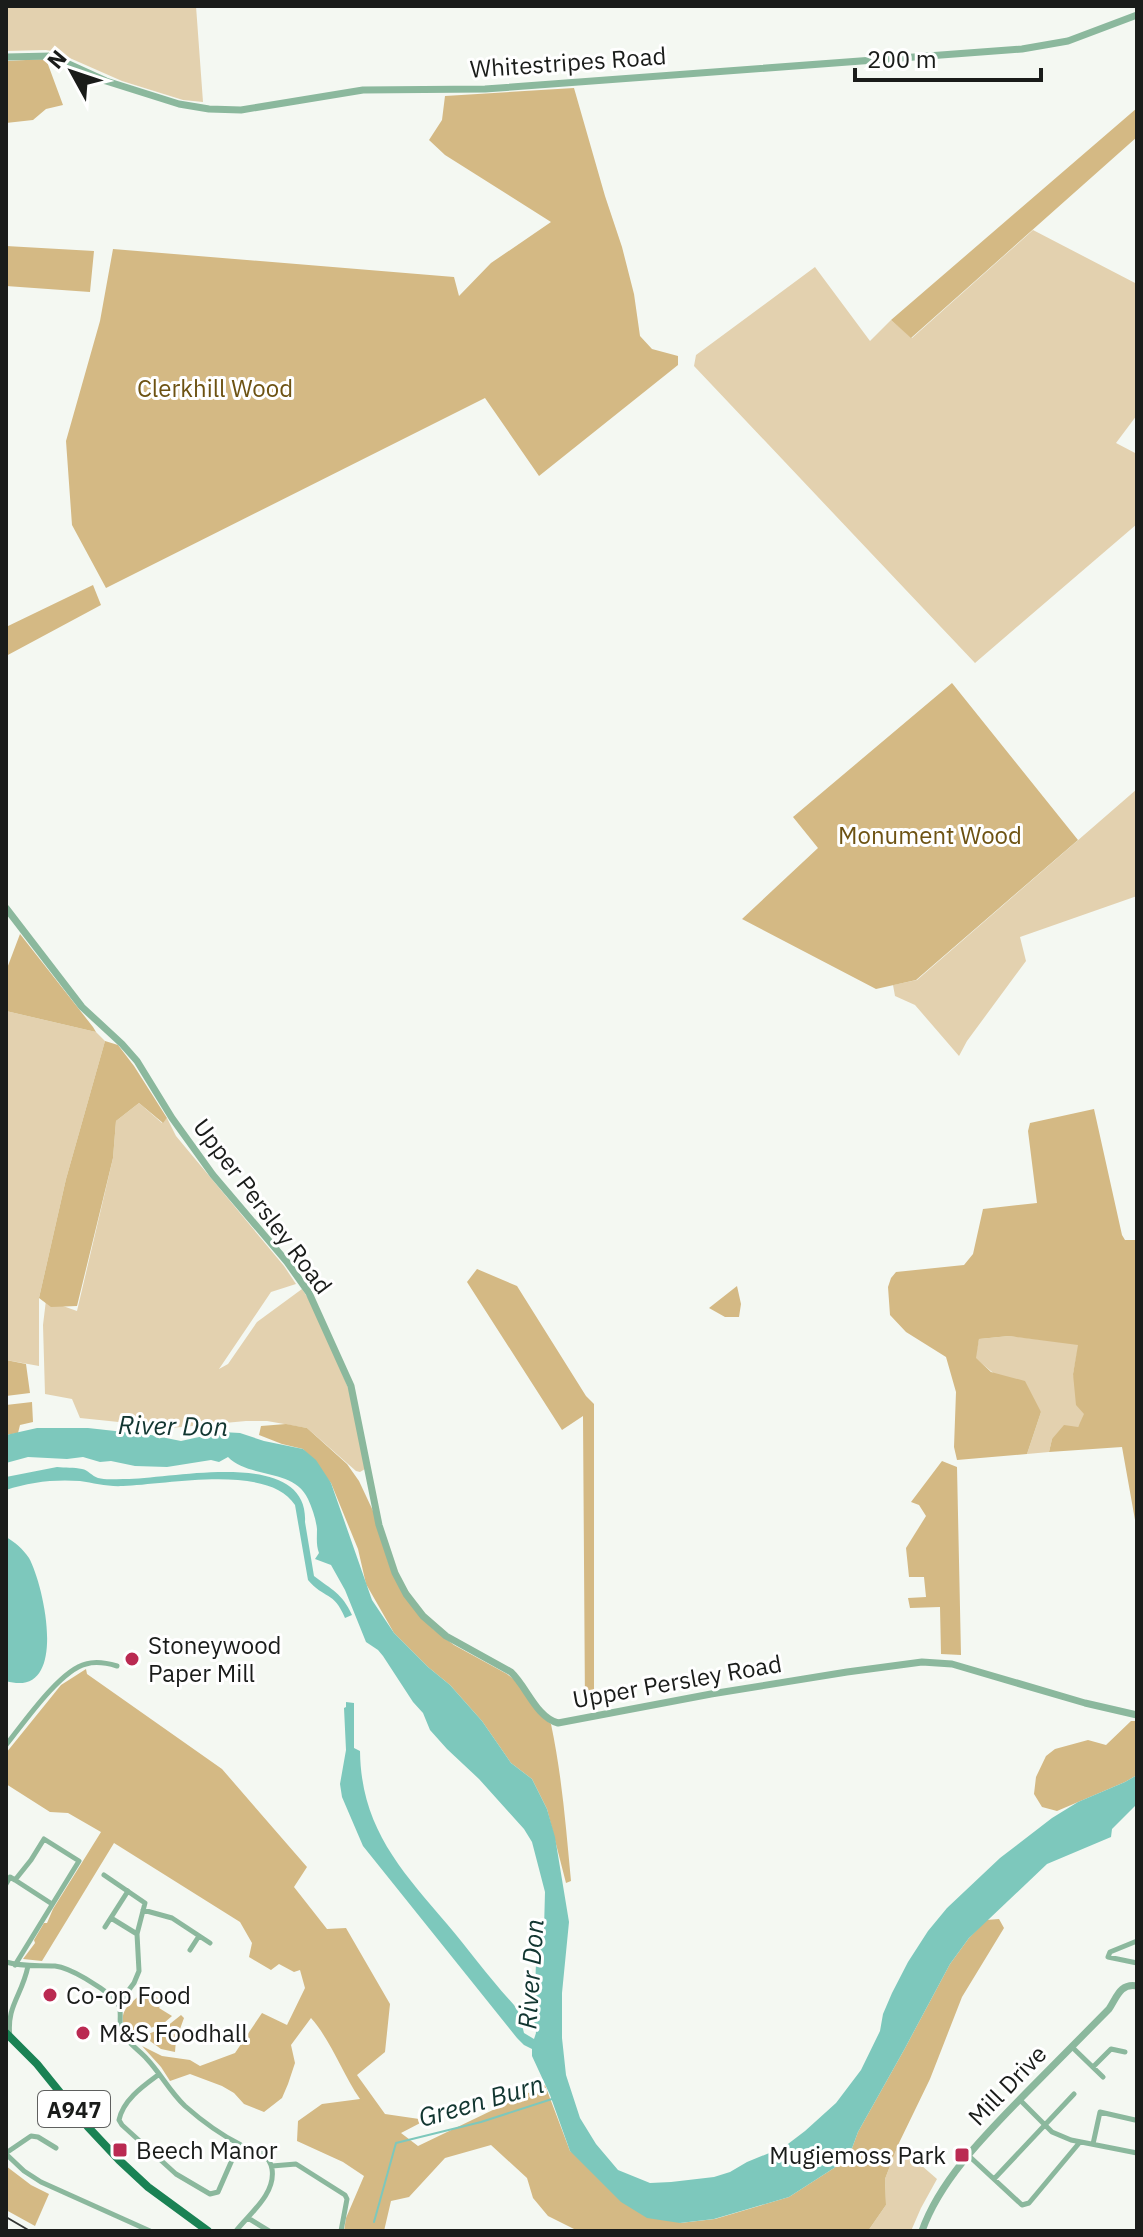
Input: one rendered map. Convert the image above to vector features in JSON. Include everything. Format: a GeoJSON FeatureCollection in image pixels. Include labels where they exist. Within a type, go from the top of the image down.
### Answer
{"type":"FeatureCollection","features":[{"type":"Feature","properties":{"kind":"main road","name":"A947"},"geometry":{"type":"LineString","coordinates":[[8,2035],[37,2064],[126,2168],[208,2231]]}},
{"type":"Feature","properties":{"kind":"street","name":"Whitestripes Road"},"geometry":{"type":"LineString","coordinates":[[6,57],[51,56],[106,81],[179,104],[241,110],[363,90],[485,89],[1022,49],[1068,41],[1137,15]]}},
{"type":"Feature","properties":{"kind":"street","name":"Upper Persley Road"},"geometry":{"type":"LineString","coordinates":[[6,908],[82,1007],[137,1061],[172,1118],[213,1175],[287,1262],[309,1293],[351,1386],[382,1537],[406,1594],[423,1616],[446,1636],[519,1679],[543,1715],[551,1721],[558,1723],[711,1694],[922,1662],[952,1664],[1137,1715]]}},
{"type":"Feature","properties":{"kind":"street"},"geometry":{"type":"LineString","coordinates":[[6,1745],[56,1684],[76,1668],[97,1662],[117,1666]]}},
{"type":"Feature","properties":{"kind":"street"},"geometry":{"type":"LineString","coordinates":[[15,1880],[44,1839],[79,1861],[15,1965]]}},
{"type":"Feature","properties":{"kind":"street"},"geometry":{"type":"LineString","coordinates":[[104,1875],[145,1903],[137,1934],[139,1971],[119,2003],[123,2035],[150,2062],[172,2093],[196,2115],[239,2144],[260,2152],[272,2166],[267,2191],[236,2231]]}},
{"type":"Feature","properties":{"kind":"street"},"geometry":{"type":"LineString","coordinates":[[6,1884],[10,1877],[52,1904]]}},
{"type":"Feature","properties":{"kind":"street"},"geometry":{"type":"LineString","coordinates":[[105,1927],[128,1891]]}},
{"type":"Feature","properties":{"kind":"street"},"geometry":{"type":"LineString","coordinates":[[143,1910],[172,1918],[210,1943]]}},
{"type":"Feature","properties":{"kind":"street"},"geometry":{"type":"LineString","coordinates":[[111,1918],[137,1934]]}},
{"type":"Feature","properties":{"kind":"street"},"geometry":{"type":"LineString","coordinates":[[190,1950],[199,1936]]}},
{"type":"Feature","properties":{"kind":"street"},"geometry":{"type":"LineString","coordinates":[[1137,1941],[1110,1952],[1108,1957],[1137,1963]]}},
{"type":"Feature","properties":{"kind":"street"},"geometry":{"type":"LineString","coordinates":[[6,1962],[57,1966],[73,1972],[119,2003]]}},
{"type":"Feature","properties":{"kind":"street"},"geometry":{"type":"LineString","coordinates":[[8,2035],[8,2011],[21,1990],[28,1966]]}},
{"type":"Feature","properties":{"kind":"street","name":"Mill Drive"},"geometry":{"type":"LineString","coordinates":[[922,2231],[937,2196],[969,2156],[1109,2009],[1121,1989],[1129,1985],[1137,1986]]}},
{"type":"Feature","properties":{"kind":"street"},"geometry":{"type":"LineString","coordinates":[[1072,2047],[1103,2077]]}},
{"type":"Feature","properties":{"kind":"street"},"geometry":{"type":"LineString","coordinates":[[1093,2067],[1111,2049],[1125,2052]]}},
{"type":"Feature","properties":{"kind":"street"},"geometry":{"type":"LineString","coordinates":[[158,2075],[130,2100],[119,2120],[176,2174],[215,2194],[239,2144]]}},
{"type":"Feature","properties":{"kind":"street"},"geometry":{"type":"LineString","coordinates":[[994,2179],[1074,2094]]}},
{"type":"Feature","properties":{"kind":"street"},"geometry":{"type":"LineString","coordinates":[[1020,2100],[1052,2132],[1080,2142],[1137,2153]]}},
{"type":"Feature","properties":{"kind":"street"},"geometry":{"type":"LineString","coordinates":[[1093,2144],[1100,2112],[1135,2120]]}},
{"type":"Feature","properties":{"kind":"street"},"geometry":{"type":"LineString","coordinates":[[56,2148],[31,2136],[6,2153],[41,2182],[150,2231]]}},
{"type":"Feature","properties":{"kind":"street"},"geometry":{"type":"LineString","coordinates":[[969,2156],[1022,2205],[1029,2203],[1080,2142]]}},
{"type":"Feature","properties":{"kind":"street"},"geometry":{"type":"LineString","coordinates":[[272,2166],[296,2164],[345,2195],[347,2199],[341,2231]]}},
{"type":"Feature","properties":{"kind":"street"},"geometry":{"type":"LineString","coordinates":[[248,2218],[269,2231]]}},
{"type":"Feature","properties":{"kind":"shaded area"},"geometry":{"type":"Polygon","coordinates":[[[6,6],[196,6],[203,102],[183,100],[122,81],[56,52],[6,51],[6,6]]]}},
{"type":"Feature","properties":{"kind":"shaded area"},"geometry":{"type":"Polygon","coordinates":[[[1033,230],[1137,284],[1137,415],[1116,443],[1137,454],[1137,524],[975,663],[694,366],[696,355],[815,267],[870,341],[891,320],[912,338],[1033,230]]]}},
{"type":"Feature","properties":{"kind":"shaded area"},"geometry":{"type":"Polygon","coordinates":[[[1137,789],[1137,896],[1020,937],[1026,961],[959,1056],[915,1005],[895,996],[893,985],[917,980],[1137,789]]]}},
{"type":"Feature","properties":{"kind":"shaded area"},"geometry":{"type":"Polygon","coordinates":[[[6,1011],[96,1032],[105,1041],[66,1179],[39,1298],[39,1366],[6,1360],[6,1011]]]}},
{"type":"Feature","properties":{"kind":"shaded area"},"geometry":{"type":"Polygon","coordinates":[[[139,1103],[162,1123],[167,1118],[176,1136],[296,1284],[271,1292],[219,1369],[228,1364],[257,1322],[302,1289],[315,1309],[349,1390],[365,1469],[356,1471],[307,1428],[246,1421],[171,1428],[172,1419],[167,1427],[80,1418],[72,1399],[45,1394],[43,1325],[46,1300],[77,1311],[113,1158],[116,1121],[139,1103]]]}},
{"type":"Feature","properties":{"kind":"shaded area"},"geometry":{"type":"Polygon","coordinates":[[[1009,1336],[1079,1344],[1073,1374],[1085,1414],[1078,1427],[1052,1439],[1049,1452],[1027,1454],[1041,1412],[975,1358],[979,1339],[1009,1336]]]}},
{"type":"Feature","properties":{"kind":"shaded area"},"geometry":{"type":"Polygon","coordinates":[[[898,2145],[937,2179],[911,2231],[868,2231],[886,2205],[885,2179],[898,2145]]]}},
{"type":"Feature","properties":{"kind":"green space"},"geometry":{"type":"Polygon","coordinates":[[[46,59],[63,105],[46,109],[33,120],[6,123],[6,61],[46,59]]]}},
{"type":"Feature","properties":{"kind":"green space","name":"Clerkhill Wood"},"geometry":{"type":"Polygon","coordinates":[[[574,88],[622,247],[634,294],[640,336],[652,349],[678,356],[678,365],[539,476],[485,398],[106,588],[72,525],[66,441],[100,321],[113,249],[454,277],[459,296],[491,263],[551,222],[445,155],[429,140],[442,120],[445,96],[574,88]]]}},
{"type":"Feature","properties":{"kind":"green space"},"geometry":{"type":"Polygon","coordinates":[[[1137,108],[1137,137],[911,338],[891,320],[1137,108]]]}},
{"type":"Feature","properties":{"kind":"green space"},"geometry":{"type":"Polygon","coordinates":[[[6,246],[94,251],[90,292],[6,286],[6,246]]]}},
{"type":"Feature","properties":{"kind":"green space"},"geometry":{"type":"Polygon","coordinates":[[[93,585],[101,605],[6,656],[6,627],[93,585]]]}},
{"type":"Feature","properties":{"kind":"green space","name":"Monument Wood"},"geometry":{"type":"Polygon","coordinates":[[[952,683],[1078,840],[916,980],[876,989],[742,919],[818,848],[793,817],[952,683]]]}},
{"type":"Feature","properties":{"kind":"green space"},"geometry":{"type":"Polygon","coordinates":[[[20,934],[96,1032],[6,1011],[6,971],[20,934]]]}},
{"type":"Feature","properties":{"kind":"green space"},"geometry":{"type":"Polygon","coordinates":[[[105,1041],[118,1045],[167,1118],[163,1123],[139,1103],[116,1121],[113,1158],[77,1306],[51,1307],[39,1298],[66,1179],[105,1041]]]}},
{"type":"Feature","properties":{"kind":"green space"},"geometry":{"type":"Polygon","coordinates":[[[1094,1109],[1122,1235],[1125,1240],[1137,1240],[1137,1531],[1122,1447],[1049,1452],[1052,1439],[1064,1425],[1078,1427],[1084,1414],[1076,1405],[1073,1374],[1078,1345],[1009,1336],[979,1339],[976,1358],[991,1372],[1025,1381],[1041,1412],[1027,1454],[957,1460],[954,1447],[956,1392],[946,1357],[906,1332],[890,1315],[888,1287],[896,1272],[964,1265],[973,1254],[983,1209],[1037,1203],[1028,1131],[1030,1123],[1094,1109]]]}},
{"type":"Feature","properties":{"kind":"green space"},"geometry":{"type":"Polygon","coordinates":[[[477,1269],[517,1286],[594,1404],[594,1706],[585,1707],[583,1416],[562,1430],[467,1282],[477,1269]]]}},
{"type":"Feature","properties":{"kind":"green space"},"geometry":{"type":"Polygon","coordinates":[[[737,1286],[741,1304],[739,1317],[725,1317],[709,1308],[737,1286]]]}},
{"type":"Feature","properties":{"kind":"green space"},"geometry":{"type":"Polygon","coordinates":[[[6,1360],[26,1364],[30,1393],[6,1396],[6,1360]]]}},
{"type":"Feature","properties":{"kind":"green space"},"geometry":{"type":"Polygon","coordinates":[[[32,1402],[33,1422],[20,1425],[18,1433],[6,1435],[6,1405],[32,1402]]]}},
{"type":"Feature","properties":{"kind":"green space"},"geometry":{"type":"Polygon","coordinates":[[[286,1424],[307,1428],[347,1464],[374,1513],[388,1561],[433,1629],[517,1682],[542,1717],[551,1724],[561,1783],[571,1881],[566,1883],[547,1809],[532,1779],[511,1763],[482,1721],[450,1685],[394,1633],[366,1584],[358,1549],[331,1483],[303,1449],[259,1435],[261,1426],[286,1424]]]}},
{"type":"Feature","properties":{"kind":"green space"},"geometry":{"type":"Polygon","coordinates":[[[942,1461],[957,1467],[961,1655],[941,1654],[940,1607],[910,1608],[908,1598],[926,1597],[924,1577],[909,1577],[906,1548],[926,1516],[919,1505],[911,1502],[942,1461]]]}},
{"type":"Feature","properties":{"kind":"green space"},"geometry":{"type":"Polygon","coordinates":[[[86,1669],[87,1674],[222,1769],[307,1867],[294,1887],[327,1929],[346,1928],[390,2004],[385,2052],[357,2075],[385,2114],[426,2120],[401,2133],[418,2146],[545,2085],[570,2151],[680,2223],[715,2219],[789,2197],[848,2159],[858,2132],[950,1964],[986,1920],[999,1919],[1004,1928],[962,1997],[930,2079],[885,2179],[886,2205],[868,2231],[578,2231],[548,2216],[533,2198],[527,2178],[491,2145],[445,2158],[409,2197],[391,2201],[384,2231],[344,2231],[346,2218],[364,2176],[343,2162],[297,2141],[298,2121],[322,2104],[360,2099],[311,2018],[291,2045],[295,2063],[282,2098],[264,2112],[244,2104],[222,2086],[190,2074],[170,2081],[142,2046],[162,2056],[190,2060],[200,2066],[235,2053],[262,2013],[287,2025],[305,1988],[300,1970],[294,1972],[279,1964],[271,1970],[249,1957],[252,1943],[240,1922],[114,1843],[42,1961],[23,1959],[101,1832],[68,1813],[50,1812],[6,1784],[6,1753],[61,1685],[86,1669]]]}},
{"type":"Feature","properties":{"kind":"green space"},"geometry":{"type":"Polygon","coordinates":[[[1131,1721],[1137,1721],[1137,1775],[1057,1811],[1042,1807],[1034,1794],[1036,1777],[1046,1756],[1055,1749],[1088,1740],[1106,1745],[1131,1721]]]}},
{"type":"Feature","properties":{"kind":"green space"},"geometry":{"type":"Polygon","coordinates":[[[140,1994],[164,2000],[159,2008],[172,2016],[164,2023],[131,2035],[126,2031],[123,2017],[126,2008],[140,1994]]]}},
{"type":"Feature","properties":{"kind":"green space"},"geometry":{"type":"Polygon","coordinates":[[[181,2015],[184,2018],[175,2052],[161,2049],[143,2036],[166,2027],[181,2015]]]}},
{"type":"Feature","properties":{"kind":"green space"},"geometry":{"type":"Polygon","coordinates":[[[6,2166],[49,2194],[35,2226],[6,2210],[6,2166]]]}},
{"type":"Feature","properties":{"kind":"water"},"geometry":{"type":"Polygon","coordinates":[[[37,1428],[88,1428],[181,1441],[222,1432],[240,1433],[303,1449],[316,1460],[331,1483],[372,1600],[394,1633],[450,1685],[482,1721],[511,1763],[532,1779],[547,1809],[555,1837],[569,1922],[562,1993],[566,2075],[580,2118],[596,2144],[618,2170],[650,2183],[714,2177],[730,2172],[784,2147],[805,2131],[836,2103],[861,2070],[908,1962],[947,1908],[1000,1858],[1078,1802],[1137,1775],[1137,1804],[1112,1829],[1111,1837],[1047,1864],[969,1938],[950,1964],[858,2132],[848,2159],[789,2197],[714,2219],[680,2223],[647,2218],[621,2202],[570,2151],[532,2056],[532,2049],[517,2038],[363,1846],[342,1797],[340,1784],[346,1750],[346,1702],[354,1703],[354,1748],[360,1751],[367,1802],[386,1845],[414,1884],[514,2005],[524,2033],[534,2039],[536,1962],[544,1929],[545,1892],[532,1842],[479,1779],[430,1730],[423,1713],[383,1656],[366,1642],[345,1590],[331,1565],[315,1559],[319,1553],[314,1514],[301,1489],[293,1482],[237,1464],[228,1457],[219,1462],[211,1460],[167,1467],[100,1462],[83,1457],[28,1457],[6,1463],[6,1435],[37,1428]]]}},
{"type":"Feature","properties":{"kind":"water"},"geometry":{"type":"Polygon","coordinates":[[[57,1467],[82,1469],[104,1479],[232,1472],[261,1475],[284,1483],[300,1498],[314,1576],[340,1597],[352,1615],[345,1618],[337,1603],[308,1580],[295,1505],[282,1492],[263,1484],[215,1479],[117,1486],[52,1481],[6,1490],[6,1477],[57,1467]]]}},
{"type":"Feature","properties":{"kind":"water"},"geometry":{"type":"Polygon","coordinates":[[[6,1537],[29,1558],[41,1591],[45,1614],[45,1658],[39,1674],[26,1682],[6,1681],[6,1537]]]}},
{"type":"Feature","properties":{"kind":"waterway","name":"Green Burn"},"geometry":{"type":"LineString","coordinates":[[374,2222],[396,2143],[481,2122],[552,2099]]}},
{"type":"Feature","properties":{"kind":"railway"},"geometry":{"type":"LineString","coordinates":[[6,2217],[30,2231]]}},
{"type":"Feature","properties":{"kind":"place","name":"Stoneywood Paper Mill"},"geometry":{"type":"Point","coordinates":[132,1659]}},
{"type":"Feature","properties":{"kind":"place","name":"Co-op Food"},"geometry":{"type":"Point","coordinates":[50,1995]}},
{"type":"Feature","properties":{"kind":"place","name":"M&S Foodhall"},"geometry":{"type":"Point","coordinates":[83,2033]}},
{"type":"Feature","properties":{"kind":"place","name":"Beech Manor"},"geometry":{"type":"Point","coordinates":[120,2150]}},
{"type":"Feature","properties":{"kind":"place","name":"Mugiemoss Park"},"geometry":{"type":"Point","coordinates":[962,2155]}},
{"type":"Feature","properties":{"kind":"water label","name":"River Don"},"geometry":{"type":"Point","coordinates":[173,1425]}},
{"type":"Feature","properties":{"kind":"water label","name":"River Don"},"geometry":{"type":"Point","coordinates":[530,1974]}}]}
